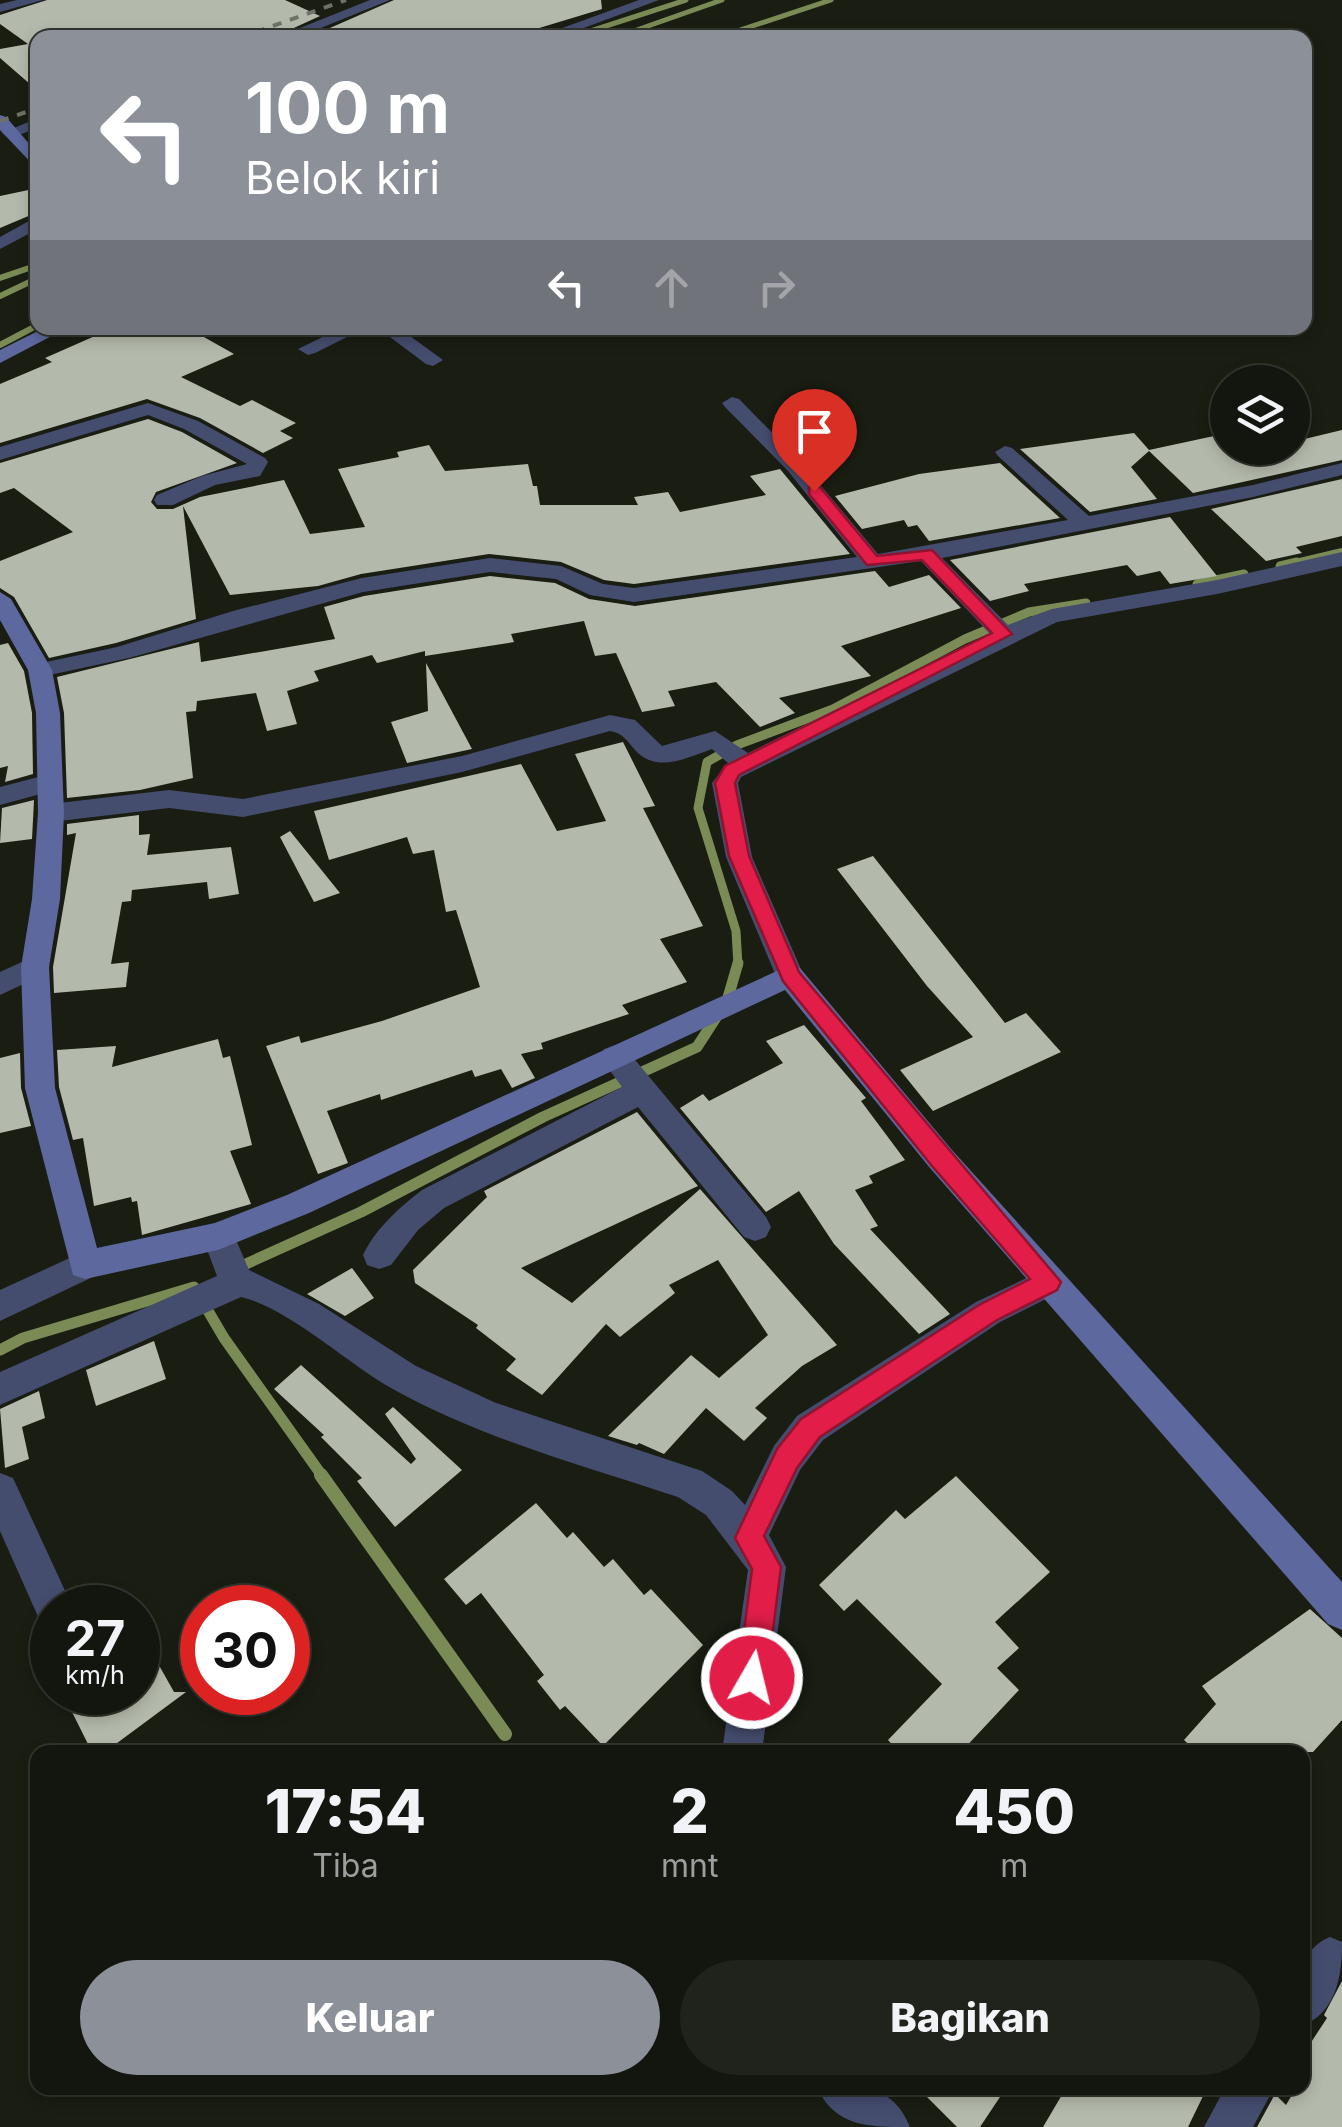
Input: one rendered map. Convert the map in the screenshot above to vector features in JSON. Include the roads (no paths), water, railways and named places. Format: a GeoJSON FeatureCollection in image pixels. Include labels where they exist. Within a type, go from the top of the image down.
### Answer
{"type":"FeatureCollection","features":[{"type":"Feature","properties":{"kind":"street"},"geometry":{"type":"LineString","coordinates":[[0,8],[36,0]]}},
{"type":"Feature","properties":{"kind":"street"},"geometry":{"type":"LineString","coordinates":[[303,30],[383,0]]}},
{"type":"Feature","properties":{"kind":"street"},"geometry":{"type":"LineString","coordinates":[[565,30],[652,0]]}},
{"type":"Feature","properties":{"kind":"street"},"geometry":{"type":"LineString","coordinates":[[5,126],[30,124]]}},
{"type":"Feature","properties":{"kind":"street"},"geometry":{"type":"LineString","coordinates":[[5,126],[30,156]]}},
{"type":"Feature","properties":{"kind":"street"},"geometry":{"type":"LineString","coordinates":[[0,244],[30,226]]}},
{"type":"Feature","properties":{"kind":"street"},"geometry":{"type":"LineString","coordinates":[[0,357],[44,335]]}},
{"type":"Feature","properties":{"kind":"street"},"geometry":{"type":"LineString","coordinates":[[308,349],[340,335]]}},
{"type":"Feature","properties":{"kind":"street"},"geometry":{"type":"LineString","coordinates":[[397,335],[434,360]]}},
{"type":"Feature","properties":{"kind":"street"},"geometry":{"type":"LineString","coordinates":[[732,403],[794,467],[873,562]]}},
{"type":"Feature","properties":{"kind":"street"},"geometry":{"type":"LineString","coordinates":[[0,454],[148,409],[196,426],[258,462],[253,472],[209,480],[166,500]]}},
{"type":"Feature","properties":{"kind":"street"},"geometry":{"type":"LineString","coordinates":[[1004,452],[1084,523]]}},
{"type":"Feature","properties":{"kind":"street"},"geometry":{"type":"LineString","coordinates":[[40,670],[122,653],[362,584],[490,566],[524,566],[561,574],[598,590],[634,595],[926,554],[1253,491],[1342,469]]}},
{"type":"Feature","properties":{"kind":"street"},"geometry":{"type":"LineString","coordinates":[[926,554],[995,624]]}},
{"type":"Feature","properties":{"kind":"street"},"geometry":{"type":"LineString","coordinates":[[733,753],[995,624],[1217,587],[1342,558]]}},
{"type":"Feature","properties":{"kind":"street"},"geometry":{"type":"LineString","coordinates":[[0,600],[40,670],[48,712],[46,899],[35,967],[40,1088],[85,1265]]}},
{"type":"Feature","properties":{"kind":"street"},"geometry":{"type":"LineString","coordinates":[[0,796],[169,800],[243,808],[462,764],[610,724],[633,728],[649,750],[664,756],[710,740],[733,753]]}},
{"type":"Feature","properties":{"kind":"street"},"geometry":{"type":"LineString","coordinates":[[733,753],[732,771],[725,783],[739,856],[779,981],[1342,1611]]}},
{"type":"Feature","properties":{"kind":"street"},"geometry":{"type":"LineString","coordinates":[[0,984],[35,967]]}},
{"type":"Feature","properties":{"kind":"street"},"geometry":{"type":"LineString","coordinates":[[380,1256],[408,1220],[434,1199],[632,1076],[720,1006],[779,981]]}},
{"type":"Feature","properties":{"kind":"street"},"geometry":{"type":"LineString","coordinates":[[632,1076],[754,1227]]}},
{"type":"Feature","properties":{"kind":"street"},"geometry":{"type":"LineString","coordinates":[[0,1389],[197,1303],[229,1264],[298,1204],[632,1076]]}},
{"type":"Feature","properties":{"kind":"street"},"geometry":{"type":"LineString","coordinates":[[0,1306],[85,1265],[229,1264],[254,1286],[307,1314],[404,1377],[488,1417],[689,1483],[718,1502],[749,1538],[767,1567],[743,1745]]}},
{"type":"Feature","properties":{"kind":"street"},"geometry":{"type":"LineString","coordinates":[[749,1538],[787,1458],[810,1428],[988,1312],[1048,1282]]}},
{"type":"Feature","properties":{"kind":"street"},"geometry":{"type":"LineString","coordinates":[[0,1490],[43,1585]]}},
{"type":"Feature","properties":{"kind":"street"},"geometry":{"type":"LineString","coordinates":[[1310,1991],[1330,1959]]}},
{"type":"Feature","properties":{"kind":"street"},"geometry":{"type":"LineString","coordinates":[[848,2095],[887,2127]]}},
{"type":"Feature","properties":{"kind":"street"},"geometry":{"type":"LineString","coordinates":[[1227,2127],[1248,2095]]}},
{"type":"Feature","properties":{"kind":"waterway"},"geometry":{"type":"LineString","coordinates":[[594,30],[686,0]]}},
{"type":"Feature","properties":{"kind":"waterway"},"geometry":{"type":"LineString","coordinates":[[637,30],[722,0]]}},
{"type":"Feature","properties":{"kind":"waterway"},"geometry":{"type":"LineString","coordinates":[[740,30],[831,0]]}},
{"type":"Feature","properties":{"kind":"waterway"},"geometry":{"type":"LineString","coordinates":[[0,278],[30,268]]}},
{"type":"Feature","properties":{"kind":"waterway"},"geometry":{"type":"LineString","coordinates":[[0,296],[30,282]]}},
{"type":"Feature","properties":{"kind":"waterway"},"geometry":{"type":"LineString","coordinates":[[0,345],[30,329]]}},
{"type":"Feature","properties":{"kind":"waterway"},"geometry":{"type":"LineString","coordinates":[[1287,564],[1342,551]]}},
{"type":"Feature","properties":{"kind":"waterway"},"geometry":{"type":"LineString","coordinates":[[1280,566],[1297,562]]}},
{"type":"Feature","properties":{"kind":"waterway"},"geometry":{"type":"LineString","coordinates":[[1197,584],[1244,574]]}},
{"type":"Feature","properties":{"kind":"waterway"},"geometry":{"type":"LineString","coordinates":[[738,963],[736,931],[698,808],[707,762],[737,745],[833,709],[965,639],[1029,612],[1086,603]]}},
{"type":"Feature","properties":{"kind":"waterway"},"geometry":{"type":"LineString","coordinates":[[727,1001],[738,963]]}},
{"type":"Feature","properties":{"kind":"waterway"},"geometry":{"type":"LineString","coordinates":[[237,1268],[361,1212],[543,1117],[697,1047],[717,1016]]}},
{"type":"Feature","properties":{"kind":"waterway"},"geometry":{"type":"LineString","coordinates":[[0,1350],[23,1338],[194,1287],[224,1338],[323,1477]]}},
{"type":"Feature","properties":{"kind":"waterway"},"geometry":{"type":"LineString","coordinates":[[321,1475],[505,1734]]}},
{"type":"Feature","properties":{"kind":"railway"},"geometry":{"type":"LineString","coordinates":[[262,30],[346,0]]}},
{"type":"Feature","properties":{"kind":"railway"},"geometry":{"type":"LineString","coordinates":[[0,121],[30,111]]}}]}
